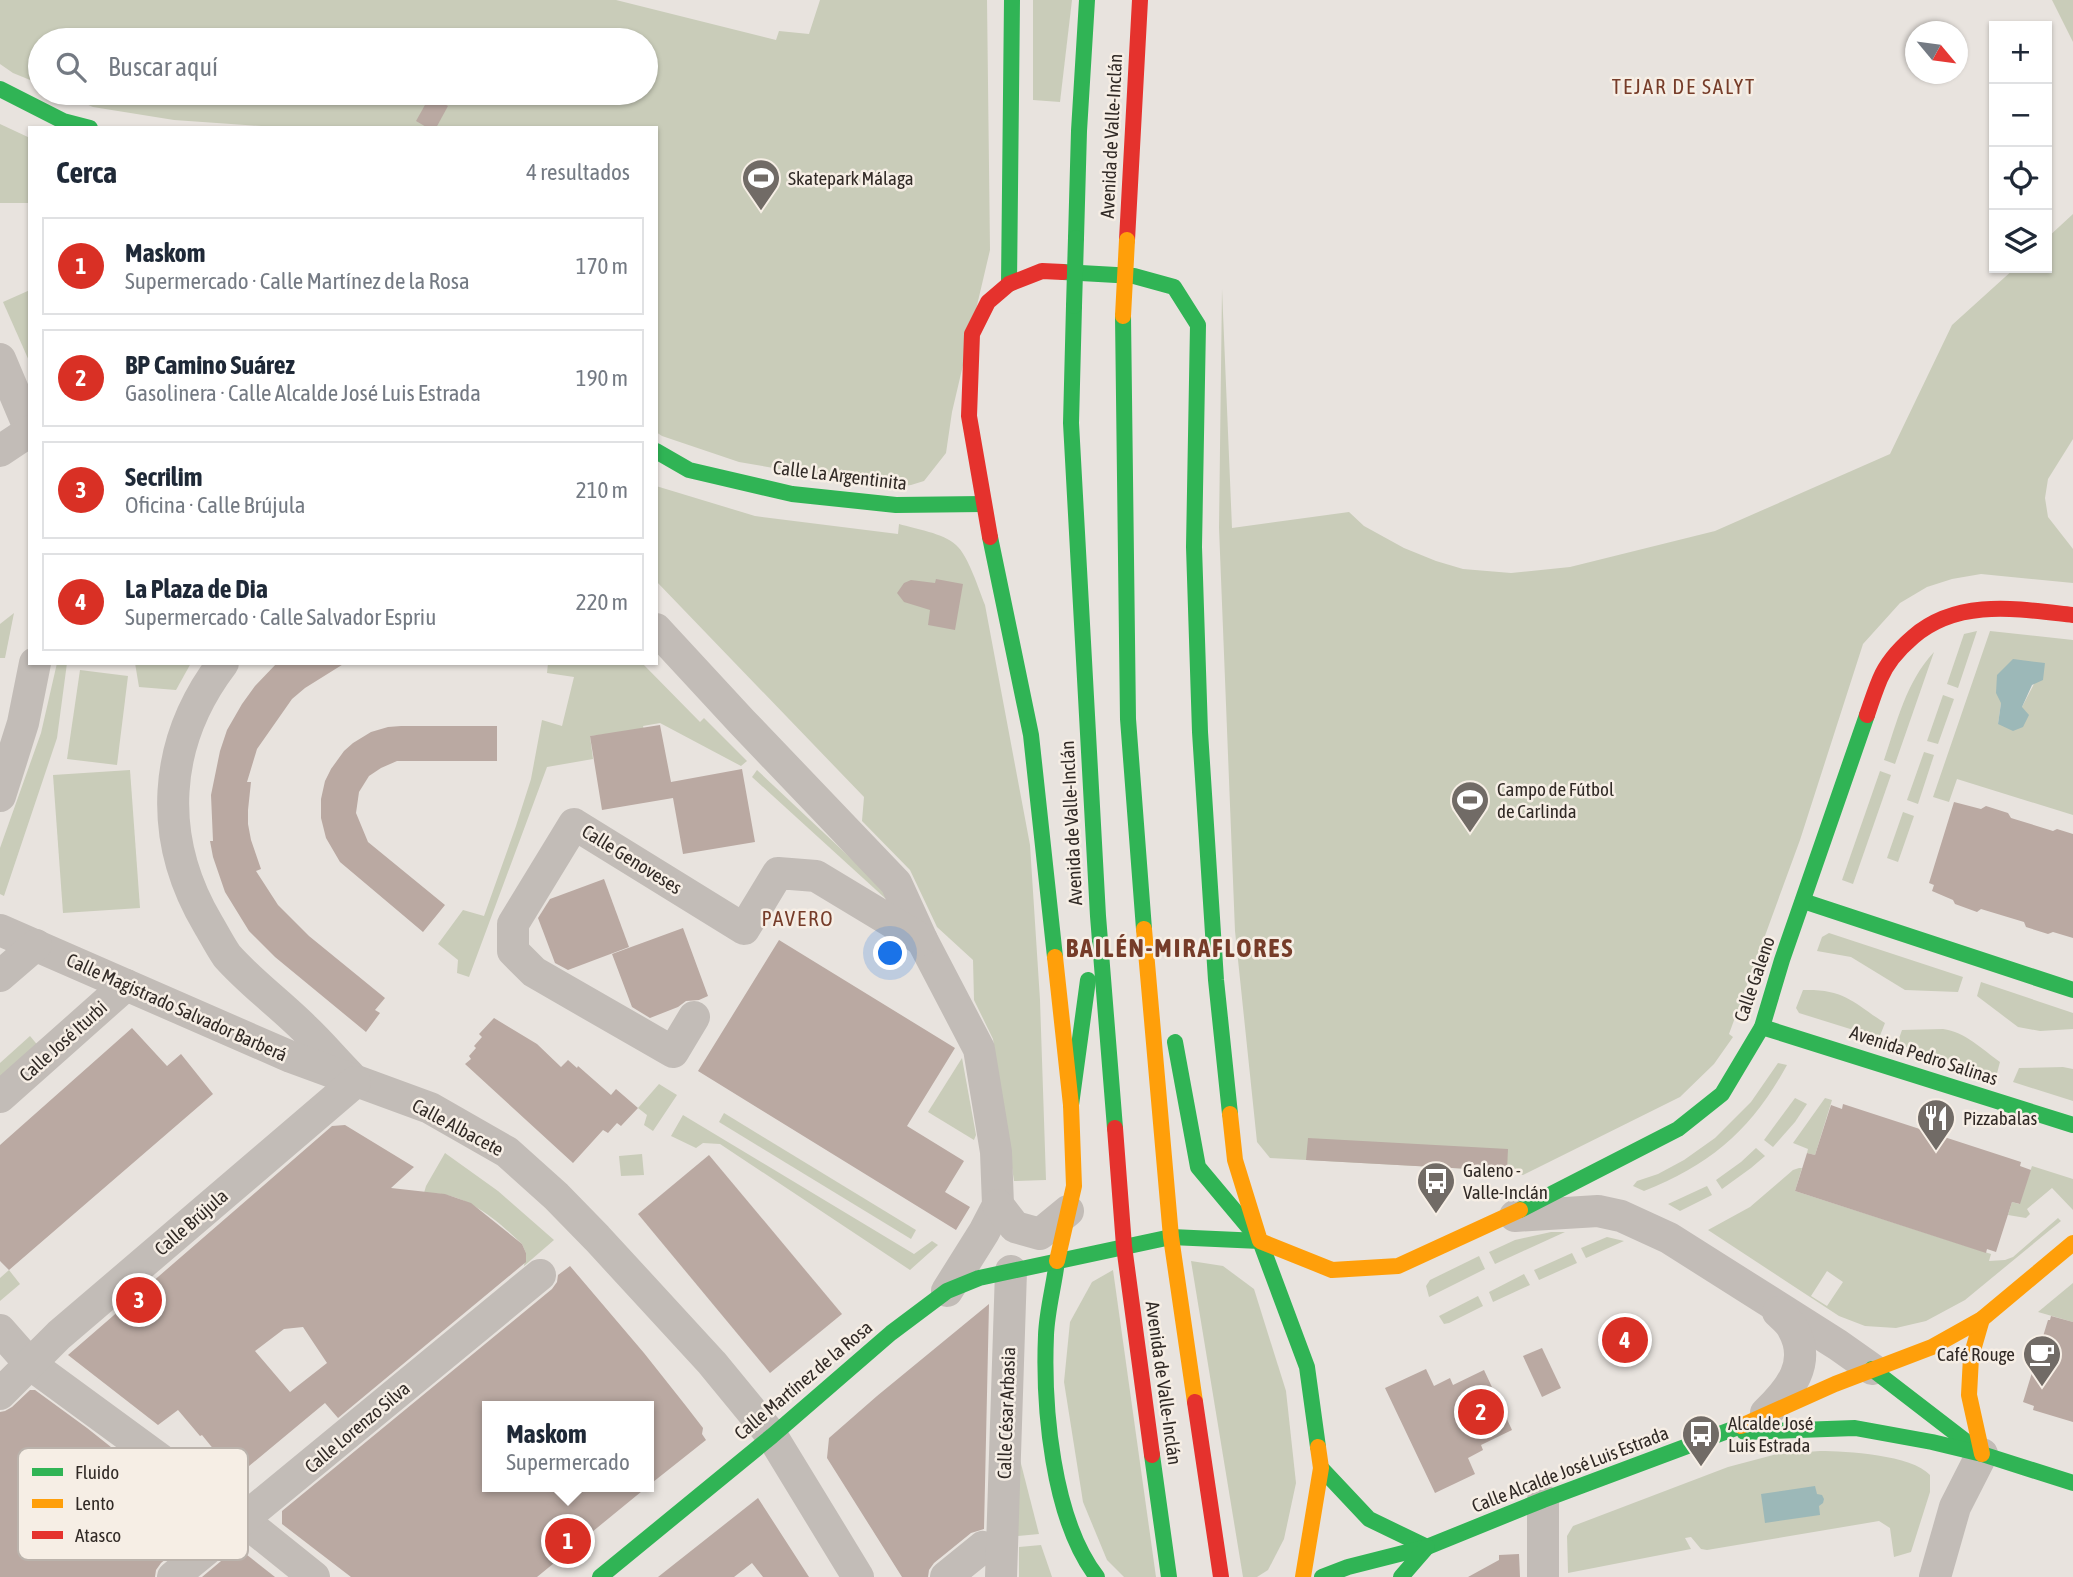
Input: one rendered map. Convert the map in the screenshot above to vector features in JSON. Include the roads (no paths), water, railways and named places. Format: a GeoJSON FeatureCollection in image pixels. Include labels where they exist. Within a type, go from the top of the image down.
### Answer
{"type":"FeatureCollection","features":[{"type":"Feature","properties":{"kind":"street"},"geometry":{"type":"LineString","coordinates":[[1009,284],[1012,0]]}},
{"type":"Feature","properties":{"kind":"street","name":"Avenida de Valle-Inclán"},"geometry":{"type":"LineString","coordinates":[[1087,0],[1079,131],[1071,423],[1098,916],[1124,1246],[1169,1577]]}},
{"type":"Feature","properties":{"kind":"street","name":"Avenida de Valle-Inclán"},"geometry":{"type":"LineString","coordinates":[[1140,0],[1123,316],[1128,719],[1171,1237],[1221,1577]]}},
{"type":"Feature","properties":{"kind":"street"},"geometry":{"type":"LineString","coordinates":[[0,89],[28,103]]}},
{"type":"Feature","properties":{"kind":"street"},"geometry":{"type":"LineString","coordinates":[[32,105],[63,121],[82,126]]}},
{"type":"Feature","properties":{"kind":"street","name":"Avenida de Valle-Inclán"},"geometry":{"type":"LineString","coordinates":[[1097,1577],[1075,1537],[1055,1466],[1049,1411],[1046,1333],[1057,1261],[1071,1198],[1071,1105],[1031,735],[983,504],[969,416],[972,334],[988,302],[1009,284],[1042,271],[1134,276],[1174,286],[1198,326],[1194,548],[1200,732],[1216,980],[1235,1160],[1260,1241],[1307,1367],[1321,1468],[1303,1577]]}},
{"type":"Feature","properties":{"kind":"street"},"geometry":{"type":"LineString","coordinates":[[0,359],[28,425]]}},
{"type":"Feature","properties":{"kind":"street"},"geometry":{"type":"LineString","coordinates":[[0,451],[28,431]]}},
{"type":"Feature","properties":{"kind":"street","name":"Calle La Argentinita"},"geometry":{"type":"LineString","coordinates":[[658,452],[689,470],[792,494],[896,505],[983,504]]}},
{"type":"Feature","properties":{"kind":"street","name":"Calle Galeno"},"geometry":{"type":"LineString","coordinates":[[1260,1241],[1332,1270],[1398,1266],[1509,1216],[1678,1129],[1722,1094],[1762,1027],[1782,960],[1880,678],[1900,647],[1930,623],[1957,612],[1990,607],[2073,615]]}},
{"type":"Feature","properties":{"kind":"street"},"geometry":{"type":"LineString","coordinates":[[658,631],[896,883],[922,940],[979,1049],[996,1152],[998,1205],[947,1291]]}},
{"type":"Feature","properties":{"kind":"street"},"geometry":{"type":"LineString","coordinates":[[0,796],[23,723],[35,665]]}},
{"type":"Feature","properties":{"kind":"street","name":"Calle Albacete"},"geometry":{"type":"LineString","coordinates":[[222,665],[208,683],[186,727],[177,762],[172,804],[175,840],[184,876],[196,904],[226,954],[266,995],[305,1029],[355,1082],[430,1108],[507,1153],[556,1196],[712,1363],[772,1436],[858,1577]]}},
{"type":"Feature","properties":{"kind":"street","name":"Calle Genoveses"},"geometry":{"type":"LineString","coordinates":[[694,1017],[673,1052],[534,972],[513,951],[513,924],[574,824],[744,929],[778,873],[816,876],[922,940]]}},
{"type":"Feature","properties":{"kind":"street"},"geometry":{"type":"LineString","coordinates":[[1803,901],[2073,990]]}},
{"type":"Feature","properties":{"kind":"street"},"geometry":{"type":"LineString","coordinates":[[1142,911],[1164,986]]}},
{"type":"Feature","properties":{"kind":"street"},"geometry":{"type":"LineString","coordinates":[[1071,1105],[1098,916]]}},
{"type":"Feature","properties":{"kind":"street","name":"Calle Magistrado Salvador Barberá"},"geometry":{"type":"LineString","coordinates":[[0,930],[355,1082]]}},
{"type":"Feature","properties":{"kind":"street"},"geometry":{"type":"LineString","coordinates":[[0,976],[36,945]]}},
{"type":"Feature","properties":{"kind":"street","name":"Calle José Iturbi"},"geometry":{"type":"LineString","coordinates":[[0,1097],[126,985]]}},
{"type":"Feature","properties":{"kind":"street"},"geometry":{"type":"LineString","coordinates":[[1172,1024],[1198,1167],[1260,1241]]}},
{"type":"Feature","properties":{"kind":"street","name":"Avenida Pedro Salinas"},"geometry":{"type":"LineString","coordinates":[[1762,1027],[2073,1125]]}},
{"type":"Feature","properties":{"kind":"street","name":"Calle Brújula"},"geometry":{"type":"LineString","coordinates":[[0,1394],[59,1335],[355,1082]]}},
{"type":"Feature","properties":{"kind":"street"},"geometry":{"type":"LineString","coordinates":[[998,1205],[1015,1227],[1040,1234],[1071,1198]]}},
{"type":"Feature","properties":{"kind":"street"},"geometry":{"type":"LineString","coordinates":[[1509,1216],[1598,1211],[1621,1216],[1669,1238],[1838,1345],[1909,1396],[1982,1454]]}},
{"type":"Feature","properties":{"kind":"street","name":"Calle Martínez de la Rosa"},"geometry":{"type":"LineString","coordinates":[[600,1577],[772,1436],[891,1333],[947,1291],[979,1278],[1171,1237],[1260,1241]]}},
{"type":"Feature","properties":{"kind":"street","name":"Calle Alcalde José Luis Estrada"},"geometry":{"type":"LineString","coordinates":[[1322,1577],[1348,1567],[1427,1547],[1543,1500],[1728,1432],[1871,1370],[1932,1347],[1982,1319],[2073,1243]]}},
{"type":"Feature","properties":{"kind":"street","name":"Calle César Arbasia"},"geometry":{"type":"LineString","coordinates":[[1001,1566],[1012,1271]]}},
{"type":"Feature","properties":{"kind":"street","name":"Calle Lorenzo Silva"},"geometry":{"type":"LineString","coordinates":[[248,1516],[541,1275]]}},
{"type":"Feature","properties":{"kind":"street"},"geometry":{"type":"LineString","coordinates":[[1763,1416],[1791,1386],[1799,1366],[1800,1347],[1793,1327],[1766,1300]]}},
{"type":"Feature","properties":{"kind":"street"},"geometry":{"type":"LineString","coordinates":[[1935,1577],[1955,1507],[1982,1454],[1969,1395],[1971,1357],[1982,1319]]}},
{"type":"Feature","properties":{"kind":"street"},"geometry":{"type":"LineString","coordinates":[[0,1330],[30,1364],[145,1448]]}},
{"type":"Feature","properties":{"kind":"street","name":"Calle Alcalde José Luis Estrada"},"geometry":{"type":"LineString","coordinates":[[1728,1432],[1855,1428],[1982,1454],[2073,1483]]}},
{"type":"Feature","properties":{"kind":"street"},"geometry":{"type":"LineString","coordinates":[[1321,1468],[1369,1519],[1427,1547],[1401,1577]]}},
{"type":"Feature","properties":{"kind":"street"},"geometry":{"type":"LineString","coordinates":[[1543,1500],[1543,1577]]}},
{"type":"Feature","properties":{"kind":"street"},"geometry":{"type":"LineString","coordinates":[[248,1524],[314,1577]]}},
{"type":"Feature","properties":{"kind":"street","name":"Calle César Arbasia"},"geometry":{"type":"LineString","coordinates":[[946,1577],[983,1547],[1001,1566]]}},
{"type":"Feature","properties":{"kind":"street","name":"Calle Lorenzo Silva"},"geometry":{"type":"LineString","coordinates":[[173,1577],[194,1560]]}},
{"type":"Feature","properties":{"kind":"water"},"geometry":{"type":"Polygon","coordinates":[[[2013,659],[2045,663],[2043,680],[2032,685],[2022,707],[2029,715],[2023,727],[2013,731],[1998,724],[2001,703],[1996,693],[1997,675],[2013,659]]]}},
{"type":"Feature","properties":{"kind":"water"},"geometry":{"type":"Polygon","coordinates":[[[1815,1486],[1817,1494],[1824,1499],[1819,1506],[1820,1515],[1765,1523],[1761,1494],[1815,1486]]]}},
{"type":"Feature","properties":{"kind":"place","name":"Skatepark Málaga"},"geometry":{"type":"Point","coordinates":[761,212]}},
{"type":"Feature","properties":{"kind":"place","name":"Campo de Fútbol de Carlinda"},"geometry":{"type":"Point","coordinates":[1470,834]}},
{"type":"Feature","properties":{"kind":"place","name":"Pizzabalas"},"geometry":{"type":"Point","coordinates":[1936,1152]}},
{"type":"Feature","properties":{"kind":"place","name":"Galeno - Valle-Inclán"},"geometry":{"type":"Point","coordinates":[1436,1215]}},
{"type":"Feature","properties":{"kind":"place","name":"Secrilim"},"geometry":{"type":"Point","coordinates":[139,1300]}},
{"type":"Feature","properties":{"kind":"place","name":"La Plaza de Dia"},"geometry":{"type":"Point","coordinates":[1625,1340]}},
{"type":"Feature","properties":{"kind":"place","name":"Café Rouge"},"geometry":{"type":"Point","coordinates":[2042,1388]}},
{"type":"Feature","properties":{"kind":"place","name":"BP Camino Suárez"},"geometry":{"type":"Point","coordinates":[1481,1412]}},
{"type":"Feature","properties":{"kind":"place","name":"Alcalde José Luis Estrada"},"geometry":{"type":"Point","coordinates":[1701,1468]}},
{"type":"Feature","properties":{"kind":"place","name":"Maskom"},"geometry":{"type":"Point","coordinates":[568,1541]}},
{"type":"Feature","properties":{"kind":"district","name":"TEJAR DE SALYT"},"geometry":{"type":"Point","coordinates":[1684,86]}},
{"type":"Feature","properties":{"kind":"district","name":"PAVERO"},"geometry":{"type":"Point","coordinates":[798,918]}},
{"type":"Feature","properties":{"kind":"district","name":"BAILÉN-MIRAFLORES"},"geometry":{"type":"Point","coordinates":[1180,948]}}]}
